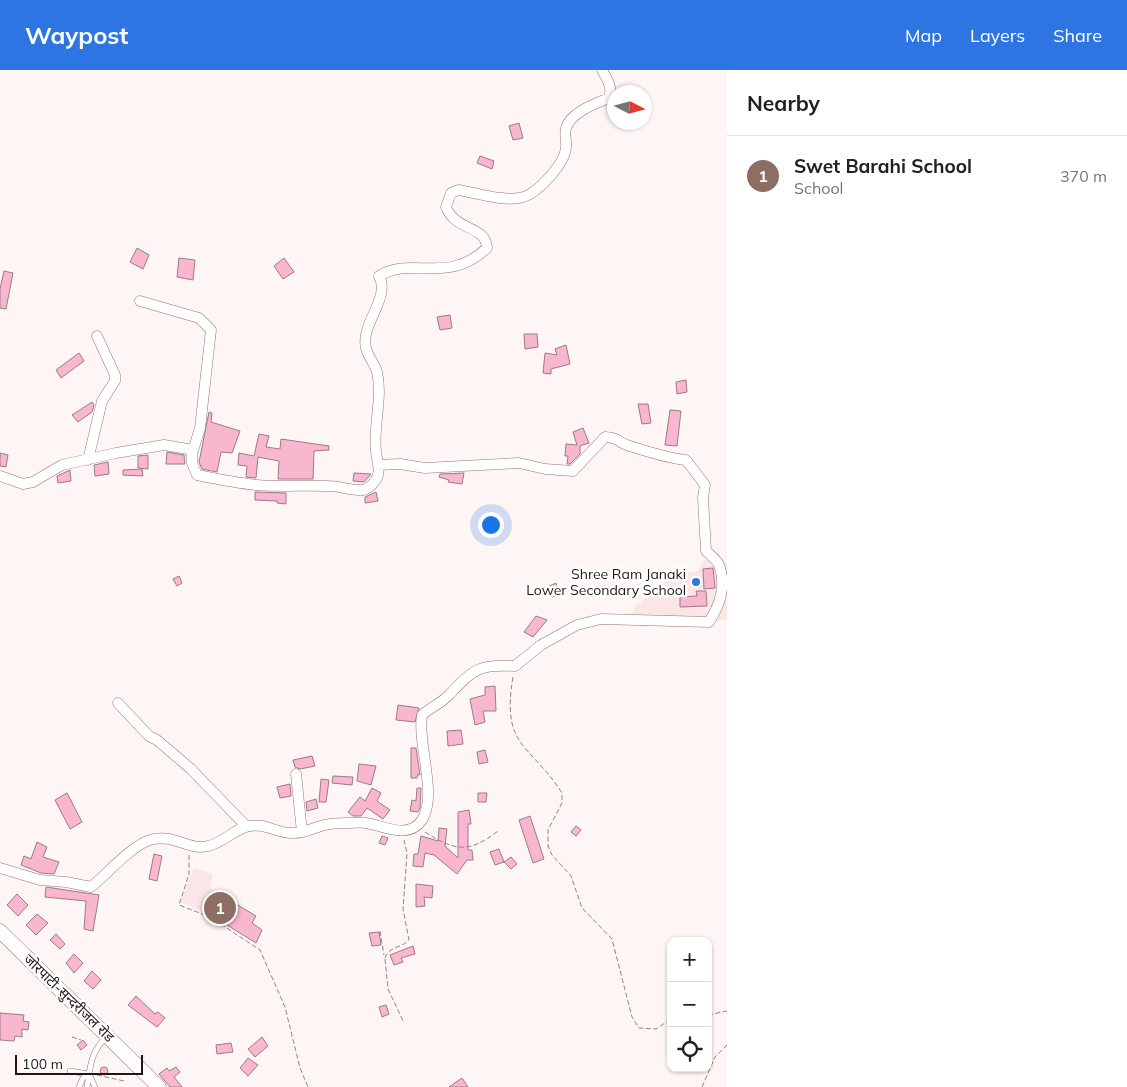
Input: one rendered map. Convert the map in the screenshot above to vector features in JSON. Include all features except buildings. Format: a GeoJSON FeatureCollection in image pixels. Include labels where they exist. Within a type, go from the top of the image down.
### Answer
{"type":"FeatureCollection","features":[{"type":"Feature","properties":{"kind":"main road","name":"जोरपाटी-सुन्दरीजल रोड"},"geometry":{"type":"LineString","coordinates":[[0,931],[159,1087]]}},
{"type":"Feature","properties":{"kind":"street"},"geometry":{"type":"LineString","coordinates":[[140,301],[199,318],[211,330],[212,336],[204,372],[200,428],[192,454],[192,463],[197,475],[221,481],[259,485],[340,486],[365,490],[377,479],[378,465],[374,432],[378,381],[377,370],[366,347],[368,324],[377,305],[382,286],[379,276],[390,269],[455,268],[479,256],[487,248],[486,240],[483,234],[459,225],[449,216],[446,207],[451,194],[458,190],[505,198],[521,198],[538,186],[563,160],[566,146],[566,127],[583,110],[609,98],[611,92],[609,83],[602,70]]}},
{"type":"Feature","properties":{"kind":"street"},"geometry":{"type":"LineString","coordinates":[[88,460],[102,401],[115,381],[115,375],[98,336]]}},
{"type":"Feature","properties":{"kind":"street"},"geometry":{"type":"LineString","coordinates":[[0,868],[40,880],[66,882],[91,887],[127,855],[148,840],[162,838],[178,839],[189,844],[208,846],[246,826],[263,824],[289,834],[326,825],[345,823],[366,823],[390,830],[416,827],[423,818],[427,793],[420,727],[422,715],[432,706],[441,702],[459,682],[476,670],[497,665],[515,666],[541,645],[577,625],[601,619],[709,622],[721,598],[723,585],[719,564],[706,551],[703,498],[705,485],[686,460],[672,459],[624,444],[618,438],[605,437],[573,471],[519,463],[425,468],[400,464],[378,465]]}},
{"type":"Feature","properties":{"kind":"street"},"geometry":{"type":"LineString","coordinates":[[0,476],[23,484],[41,477],[54,468],[164,445],[188,449],[192,454]]}},
{"type":"Feature","properties":{"kind":"street"},"geometry":{"type":"LineString","coordinates":[[118,703],[149,736],[157,740],[191,770],[246,826]]}},
{"type":"Feature","properties":{"kind":"street"},"geometry":{"type":"LineString","coordinates":[[296,774],[302,832]]}},
{"type":"Feature","properties":{"kind":"lane"},"geometry":{"type":"LineString","coordinates":[[87,1087],[91,1057],[96,1048],[108,1036]]}},
{"type":"Feature","properties":{"kind":"lane"},"geometry":{"type":"LineString","coordinates":[[70,1071],[89,1074]]}},
{"type":"Feature","properties":{"kind":"lane"},"geometry":{"type":"LineString","coordinates":[[80,1087],[83,1078],[89,1074]]}},
{"type":"Feature","properties":{"kind":"lane"},"geometry":{"type":"LineString","coordinates":[[89,1074],[95,1087]]}},
{"type":"Feature","properties":{"kind":"path"},"geometry":{"type":"LineString","coordinates":[[515,666],[510,698],[510,715],[514,734],[562,793],[562,803],[548,830],[548,846],[552,855],[572,876],[582,908],[612,939],[632,1017],[639,1028],[656,1029],[667,1022]]}},
{"type":"Feature","properties":{"kind":"path"},"geometry":{"type":"LineString","coordinates":[[416,827],[448,846],[460,849],[472,846],[498,831]]}},
{"type":"Feature","properties":{"kind":"path"},"geometry":{"type":"LineString","coordinates":[[384,958],[395,947],[407,943],[409,940],[403,909],[407,852],[402,830]]}},
{"type":"Feature","properties":{"kind":"path"},"geometry":{"type":"LineString","coordinates":[[189,844],[189,874],[178,905],[210,917],[260,950],[285,1006],[300,1068],[308,1087]]}},
{"type":"Feature","properties":{"kind":"path"},"geometry":{"type":"LineString","coordinates":[[380,931],[388,989],[404,1023]]}},
{"type":"Feature","properties":{"kind":"path"},"geometry":{"type":"LineString","coordinates":[[712,1014],[727,1011]]}},
{"type":"Feature","properties":{"kind":"path"},"geometry":{"type":"LineString","coordinates":[[72,1037],[81,1040]]}},
{"type":"Feature","properties":{"kind":"path"},"geometry":{"type":"LineString","coordinates":[[702,1087],[715,1057],[727,1045]]}},
{"type":"Feature","properties":{"kind":"path"},"geometry":{"type":"LineString","coordinates":[[89,1074],[124,1081]]}},
{"type":"Feature","properties":{"kind":"shaded area","name":"Shree Ram Janaki Lower Secondary School"},"geometry":{"type":"Polygon","coordinates":[[[713,549],[727,564],[727,619],[712,622],[656,618],[646,627],[626,623],[634,608],[653,591],[675,574],[697,571],[713,549]]]}},
{"type":"Feature","properties":{"kind":"shaded area"},"geometry":{"type":"Polygon","coordinates":[[[194,868],[213,874],[210,888],[256,916],[252,923],[262,930],[256,943],[211,915],[180,902],[194,868]]]}},
{"type":"Feature","properties":{"kind":"place","name":"Shree Ram Janaki Lower Secondary School"},"geometry":{"type":"Point","coordinates":[696,582]}},
{"type":"Feature","properties":{"kind":"place","name":"Swet Barahi School"},"geometry":{"type":"Point","coordinates":[220,908]}}]}
